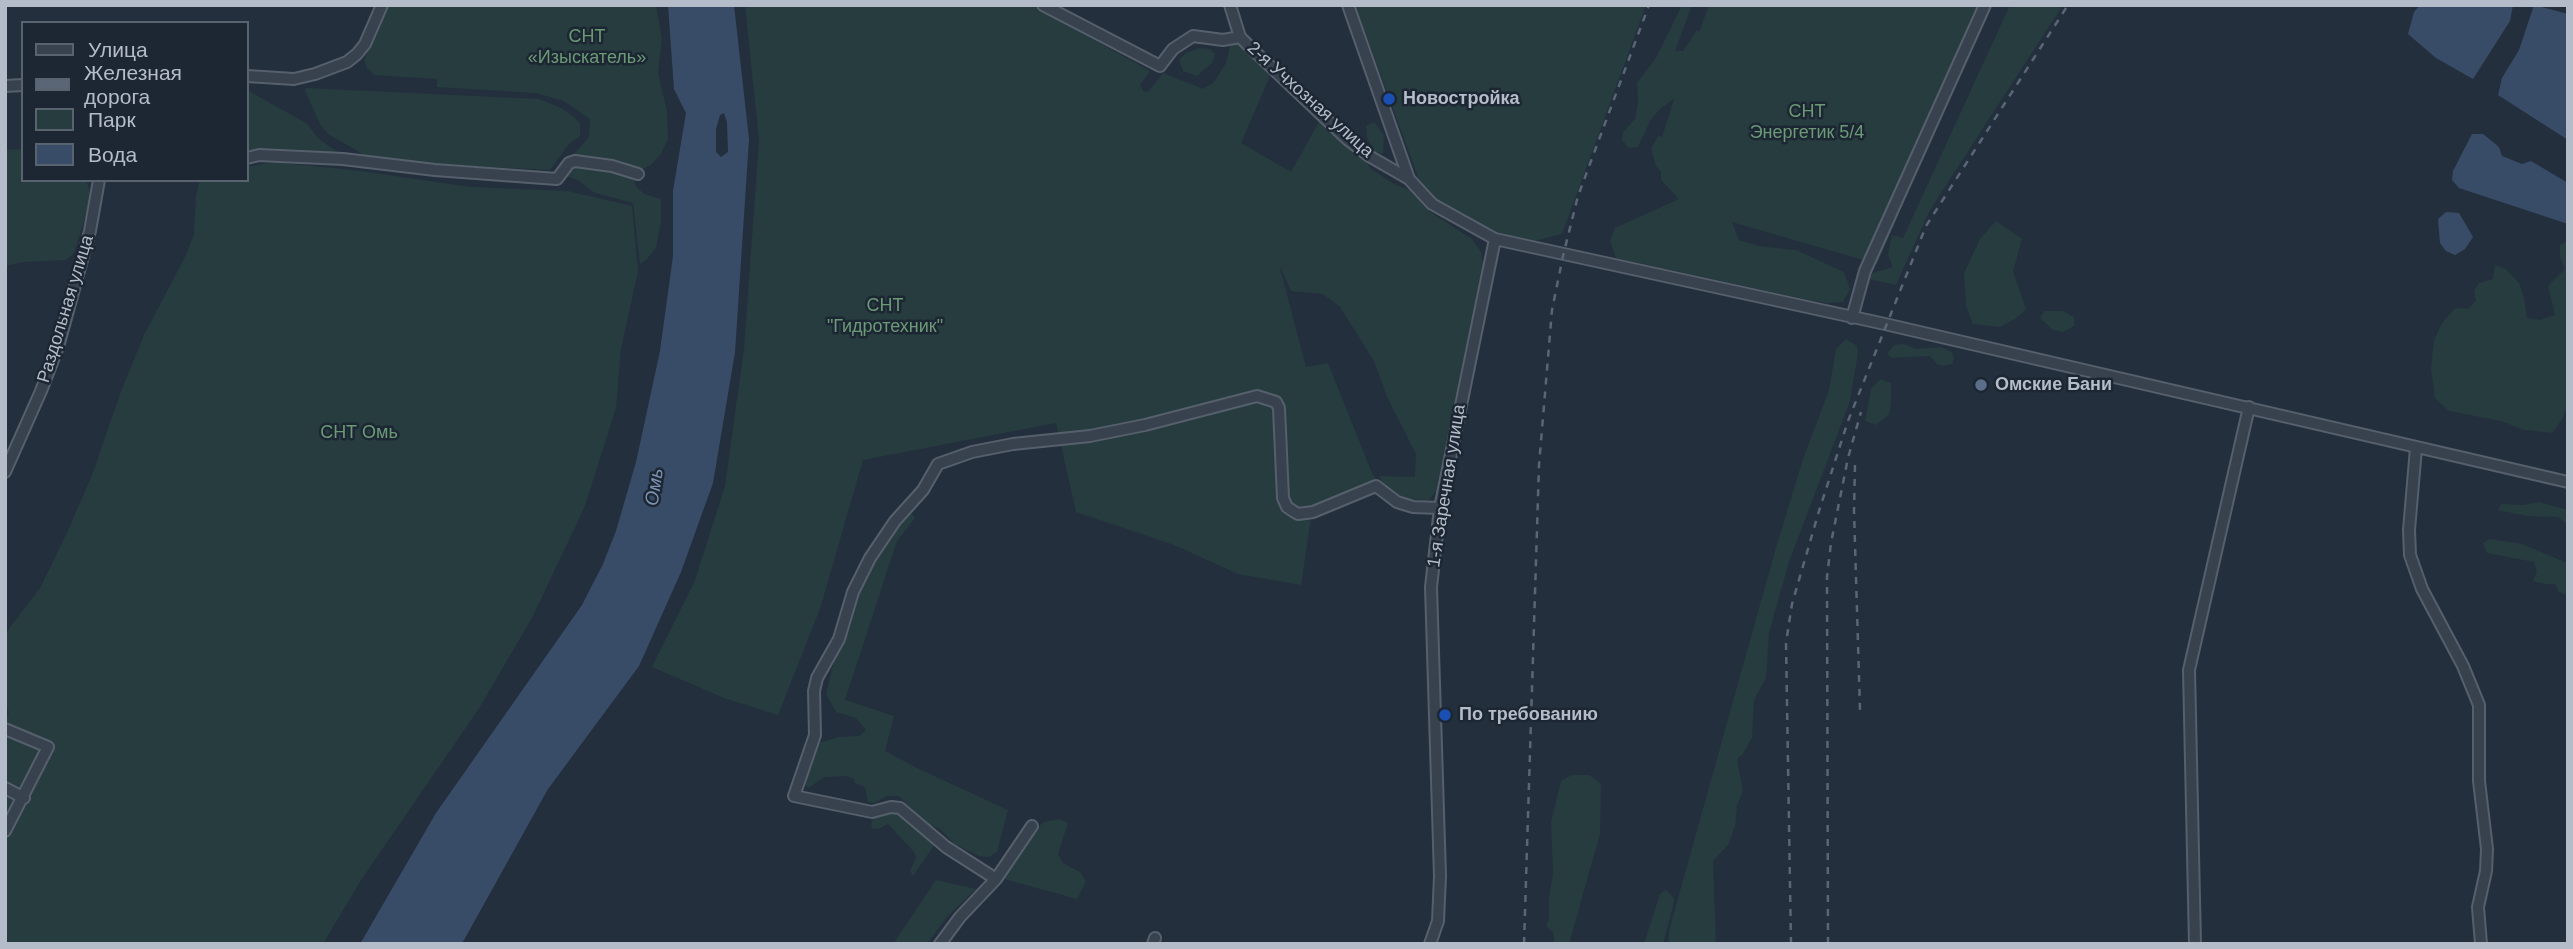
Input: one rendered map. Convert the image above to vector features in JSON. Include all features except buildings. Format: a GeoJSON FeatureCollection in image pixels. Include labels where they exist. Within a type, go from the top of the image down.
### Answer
{"type":"FeatureCollection","features":[{"type":"Feature","properties":{"kind":"street"},"geometry":{"type":"LineString","coordinates":[[248,76],[294,79],[347,62],[365,44],[382,5]]}},
{"type":"Feature","properties":{"kind":"street"},"geometry":{"type":"LineString","coordinates":[[1043,5],[1160,66],[1173,49],[1193,36],[1223,40],[1240,37]]}},
{"type":"Feature","properties":{"kind":"street","name":"2-я Учхозная улица"},"geometry":{"type":"LineString","coordinates":[[1230,5],[1240,37],[1347,139],[1369,156],[1409,179]]}},
{"type":"Feature","properties":{"kind":"street"},"geometry":{"type":"LineString","coordinates":[[1348,5],[1409,179],[1432,204],[1495,239],[2249,407],[2568,482]]}},
{"type":"Feature","properties":{"kind":"street"},"geometry":{"type":"LineString","coordinates":[[1853,318],[1865,271],[1985,5]]}},
{"type":"Feature","properties":{"kind":"street"},"geometry":{"type":"LineString","coordinates":[[248,159],[259,155],[343,159],[435,170],[557,179],[569,163],[575,161],[612,166],[638,174]]}},
{"type":"Feature","properties":{"kind":"street","name":"Раздольная улица"},"geometry":{"type":"LineString","coordinates":[[5,472],[58,347],[90,231],[99,182]]}},
{"type":"Feature","properties":{"kind":"street","name":"1-я Заречная улица"},"geometry":{"type":"LineString","coordinates":[[1430,944],[1438,921],[1440,903],[1431,587],[1440,508],[1495,239]]}},
{"type":"Feature","properties":{"kind":"street"},"geometry":{"type":"LineString","coordinates":[[996,879],[946,847],[900,808],[872,811],[794,796],[815,735],[814,691],[817,678],[839,639],[853,592],[870,558],[895,521],[923,490],[938,464],[993,448],[1090,436],[1145,425],[1257,396],[1276,402],[1279,408],[1283,498],[1287,507],[1293,511],[1298,514],[1312,512],[1376,486],[1396,502],[1413,507],[1440,508]]}},
{"type":"Feature","properties":{"kind":"street"},"geometry":{"type":"LineString","coordinates":[[2195,944],[2189,670],[2249,407]]}},
{"type":"Feature","properties":{"kind":"street"},"geometry":{"type":"LineString","coordinates":[[2416,448],[2409,530],[2410,555],[2421,589],[2463,666],[2479,705],[2479,781],[2487,849],[2486,871],[2478,898],[2482,944]]}},
{"type":"Feature","properties":{"kind":"street"},"geometry":{"type":"LineString","coordinates":[[5,729],[48,747],[5,831]]}},
{"type":"Feature","properties":{"kind":"street"},"geometry":{"type":"LineString","coordinates":[[5,788],[23,798]]}},
{"type":"Feature","properties":{"kind":"street"},"geometry":{"type":"LineString","coordinates":[[940,944],[996,879],[1032,826]]}},
{"type":"Feature","properties":{"kind":"green space","name":"СНТ «Изыскатель»"},"geometry":{"type":"Polygon","coordinates":[[[388,5],[656,5],[662,39],[658,73],[667,111],[668,139],[661,154],[651,165],[640,170],[634,179],[635,185],[644,194],[661,199],[661,221],[656,248],[646,260],[640,264],[633,203],[595,193],[576,179],[566,176],[573,155],[589,137],[590,119],[564,101],[536,93],[437,87],[437,79],[374,75],[364,60],[388,5]]]}},
{"type":"Feature","properties":{"kind":"green space","name":"СНТ \"Гидротехник\""},"geometry":{"type":"Polygon","coordinates":[[[745,5],[1031,5],[1150,71],[1140,85],[1144,92],[1149,91],[1163,73],[1203,89],[1214,82],[1226,63],[1231,42],[1239,42],[1243,50],[1270,76],[1241,143],[1291,172],[1320,120],[1361,154],[1371,169],[1394,184],[1410,190],[1430,212],[1472,239],[1481,252],[1483,264],[1436,491],[1429,500],[1405,499],[1388,491],[1379,476],[1415,477],[1416,454],[1387,397],[1374,361],[1340,307],[1323,294],[1291,291],[1279,264],[1306,367],[1328,363],[1372,473],[1383,489],[1311,518],[1301,585],[1238,574],[1174,545],[1076,512],[1056,423],[863,460],[820,609],[778,715],[724,698],[652,667],[694,583],[725,486],[744,349],[759,140],[745,5]]]}},
{"type":"Feature","properties":{"kind":"green space"},"geometry":{"type":"Polygon","coordinates":[[[1355,5],[1646,5],[1562,234],[1531,242],[1483,230],[1443,207],[1421,185],[1355,5]]]}},
{"type":"Feature","properties":{"kind":"green space","name":"СНТ Энергетик 5/4"},"geometry":{"type":"Polygon","coordinates":[[[1682,5],[1692,5],[1675,51],[1683,51],[1697,30],[1699,32],[1709,5],[1989,5],[1877,264],[1732,222],[1739,240],[1758,246],[1796,250],[1844,272],[1850,289],[1843,302],[1809,300],[1616,258],[1610,241],[1615,228],[1679,199],[1661,180],[1661,171],[1656,166],[1651,149],[1658,136],[1662,137],[1674,99],[1661,108],[1650,121],[1638,147],[1629,148],[1622,140],[1623,132],[1635,119],[1637,83],[1656,58],[1682,5]]]}},
{"type":"Feature","properties":{"kind":"green space"},"geometry":{"type":"Polygon","coordinates":[[[2010,5],[2063,5],[1930,210],[1896,285],[1868,279],[1872,273],[1893,267],[1888,255],[1892,235],[1903,238],[2010,5]]]}},
{"type":"Feature","properties":{"kind":"green space"},"geometry":{"type":"Polygon","coordinates":[[[1199,48],[1210,49],[1215,54],[1212,63],[1197,76],[1183,71],[1179,60],[1186,53],[1199,48]]]}},
{"type":"Feature","properties":{"kind":"green space"},"geometry":{"type":"Polygon","coordinates":[[[306,88],[539,99],[574,117],[580,123],[580,136],[569,144],[550,170],[390,162],[368,157],[328,134],[321,126],[306,88]]]}},
{"type":"Feature","properties":{"kind":"green space"},"geometry":{"type":"Polygon","coordinates":[[[248,91],[306,123],[319,139],[352,158],[248,154],[248,91]]]}},
{"type":"Feature","properties":{"kind":"green space"},"geometry":{"type":"Polygon","coordinates":[[[1374,122],[1384,135],[1383,154],[1375,152],[1367,138],[1366,126],[1374,122]]]}},
{"type":"Feature","properties":{"kind":"green space"},"geometry":{"type":"Polygon","coordinates":[[[21,149],[21,182],[87,182],[91,194],[74,253],[66,260],[23,262],[5,266],[5,150],[21,149]]]}},
{"type":"Feature","properties":{"kind":"green space","name":"СНТ Омь"},"geometry":{"type":"Polygon","coordinates":[[[274,162],[471,187],[568,191],[632,206],[638,271],[621,349],[616,408],[585,506],[532,618],[478,710],[361,880],[323,944],[5,944],[5,721],[9,712],[5,704],[5,634],[40,588],[92,475],[144,335],[186,255],[194,234],[199,182],[248,182],[248,167],[274,162]]]}},
{"type":"Feature","properties":{"kind":"green space"},"geometry":{"type":"Polygon","coordinates":[[[1996,221],[2022,239],[2013,271],[2026,309],[2000,327],[1973,324],[1966,306],[1964,273],[1980,239],[1996,221]]]}},
{"type":"Feature","properties":{"kind":"green space"},"geometry":{"type":"Polygon","coordinates":[[[2568,241],[2568,401],[2563,418],[2552,433],[2524,430],[2501,421],[2449,411],[2435,398],[2431,369],[2434,340],[2442,323],[2455,308],[2468,309],[2476,301],[2474,291],[2479,283],[2493,279],[2495,265],[2506,269],[2519,283],[2527,318],[2540,320],[2555,315],[2548,286],[2565,269],[2560,257],[2560,245],[2568,241]]]}},
{"type":"Feature","properties":{"kind":"green space"},"geometry":{"type":"Polygon","coordinates":[[[2044,311],[2063,311],[2074,317],[2074,326],[2063,332],[2053,330],[2040,318],[2044,311]]]}},
{"type":"Feature","properties":{"kind":"green space"},"geometry":{"type":"Polygon","coordinates":[[[1846,339],[1857,346],[1858,353],[1850,401],[1789,562],[1769,633],[1766,678],[1754,700],[1752,738],[1737,759],[1743,791],[1737,805],[1735,827],[1728,845],[1713,861],[1716,944],[1668,944],[1670,927],[1775,551],[1803,459],[1829,390],[1836,349],[1846,339]]]}},
{"type":"Feature","properties":{"kind":"green space"},"geometry":{"type":"Polygon","coordinates":[[[1904,344],[1916,349],[1941,347],[1952,352],[1952,364],[1937,364],[1930,356],[1891,358],[1887,354],[1894,345],[1904,344]]]}},
{"type":"Feature","properties":{"kind":"green space"},"geometry":{"type":"Polygon","coordinates":[[[1880,379],[1891,383],[1891,404],[1889,414],[1876,425],[1865,421],[1871,389],[1880,379]]]}},
{"type":"Feature","properties":{"kind":"green space"},"geometry":{"type":"Polygon","coordinates":[[[2539,502],[2568,510],[2568,525],[2558,517],[2527,516],[2498,510],[2501,504],[2523,505],[2539,502]]]}},
{"type":"Feature","properties":{"kind":"green space"},"geometry":{"type":"Polygon","coordinates":[[[908,512],[915,518],[897,541],[845,700],[894,716],[885,751],[1008,810],[997,852],[989,857],[979,856],[955,844],[940,829],[925,823],[899,796],[887,796],[874,803],[868,802],[865,787],[855,783],[853,778],[845,776],[825,777],[808,788],[805,784],[810,762],[819,743],[839,737],[859,736],[866,730],[856,718],[836,712],[826,694],[835,658],[849,631],[862,582],[880,547],[908,512]]]}},
{"type":"Feature","properties":{"kind":"green space"},"geometry":{"type":"Polygon","coordinates":[[[2490,539],[2522,544],[2567,563],[2568,596],[2559,592],[2555,584],[2533,581],[2537,571],[2534,562],[2487,553],[2483,543],[2490,539]]]}},
{"type":"Feature","properties":{"kind":"green space"},"geometry":{"type":"Polygon","coordinates":[[[1572,775],[1589,775],[1601,784],[1600,834],[1569,944],[1555,944],[1553,932],[1546,926],[1553,874],[1551,822],[1561,781],[1572,775]]]}},
{"type":"Feature","properties":{"kind":"green space"},"geometry":{"type":"Polygon","coordinates":[[[888,811],[898,812],[935,844],[913,876],[910,871],[916,857],[914,852],[888,824],[878,829],[872,828],[874,818],[888,811]]]}},
{"type":"Feature","properties":{"kind":"green space"},"geometry":{"type":"Polygon","coordinates":[[[1059,819],[1068,823],[1058,854],[1063,863],[1080,872],[1086,881],[1077,899],[1004,879],[1032,832],[1044,822],[1059,819]]]}},
{"type":"Feature","properties":{"kind":"green space"},"geometry":{"type":"Polygon","coordinates":[[[936,880],[976,889],[947,917],[927,944],[893,944],[936,880]]]}},
{"type":"Feature","properties":{"kind":"green space"},"geometry":{"type":"Polygon","coordinates":[[[1666,890],[1674,898],[1663,944],[1644,944],[1660,894],[1666,890]]]}},
{"type":"Feature","properties":{"kind":"water","name":"Омь"},"geometry":{"type":"Polygon","coordinates":[[[668,5],[734,5],[749,139],[735,352],[713,483],[681,572],[639,666],[548,789],[461,944],[360,944],[436,813],[582,605],[616,531],[636,462],[660,351],[673,256],[673,191],[686,113],[674,89],[668,5]],[[724,113],[720,115],[716,129],[716,152],[721,157],[728,152],[724,113]]]}},
{"type":"Feature","properties":{"kind":"water"},"geometry":{"type":"Polygon","coordinates":[[[2420,5],[2513,5],[2510,21],[2473,79],[2436,58],[2408,34],[2414,12],[2420,5]]]}},
{"type":"Feature","properties":{"kind":"water"},"geometry":{"type":"Polygon","coordinates":[[[2534,5],[2568,14],[2568,140],[2498,95],[2502,78],[2519,50],[2534,5]]]}},
{"type":"Feature","properties":{"kind":"water"},"geometry":{"type":"Polygon","coordinates":[[[2472,134],[2483,134],[2499,147],[2502,156],[2522,164],[2531,161],[2568,183],[2568,224],[2459,188],[2452,180],[2453,171],[2472,134]]]}},
{"type":"Feature","properties":{"kind":"water"},"geometry":{"type":"Polygon","coordinates":[[[2446,212],[2459,213],[2473,237],[2465,249],[2455,255],[2446,251],[2440,243],[2438,219],[2446,212]]]}},
{"type":"Feature","properties":{"kind":"railway"},"geometry":{"type":"LineString","coordinates":[[1524,944],[1539,465],[1552,310],[1578,196],[1649,5]]}},
{"type":"Feature","properties":{"kind":"railway"},"geometry":{"type":"LineString","coordinates":[[1791,944],[1786,643],[1792,604],[1819,511],[1848,421],[1926,226],[2068,5]]}},
{"type":"Feature","properties":{"kind":"railway"},"geometry":{"type":"LineString","coordinates":[[1828,944],[1827,577],[1848,458],[1861,412]]}},
{"type":"Feature","properties":{"kind":"railway"},"geometry":{"type":"LineString","coordinates":[[1855,465],[1860,710]]}},
{"type":"Feature","properties":{"kind":"place","name":"Новостройка"},"geometry":{"type":"Point","coordinates":[1389,99]}},
{"type":"Feature","properties":{"kind":"place","name":"Омские Бани"},"geometry":{"type":"Point","coordinates":[1981,385]}},
{"type":"Feature","properties":{"kind":"place","name":"По требованию"},"geometry":{"type":"Point","coordinates":[1445,715]}}]}
